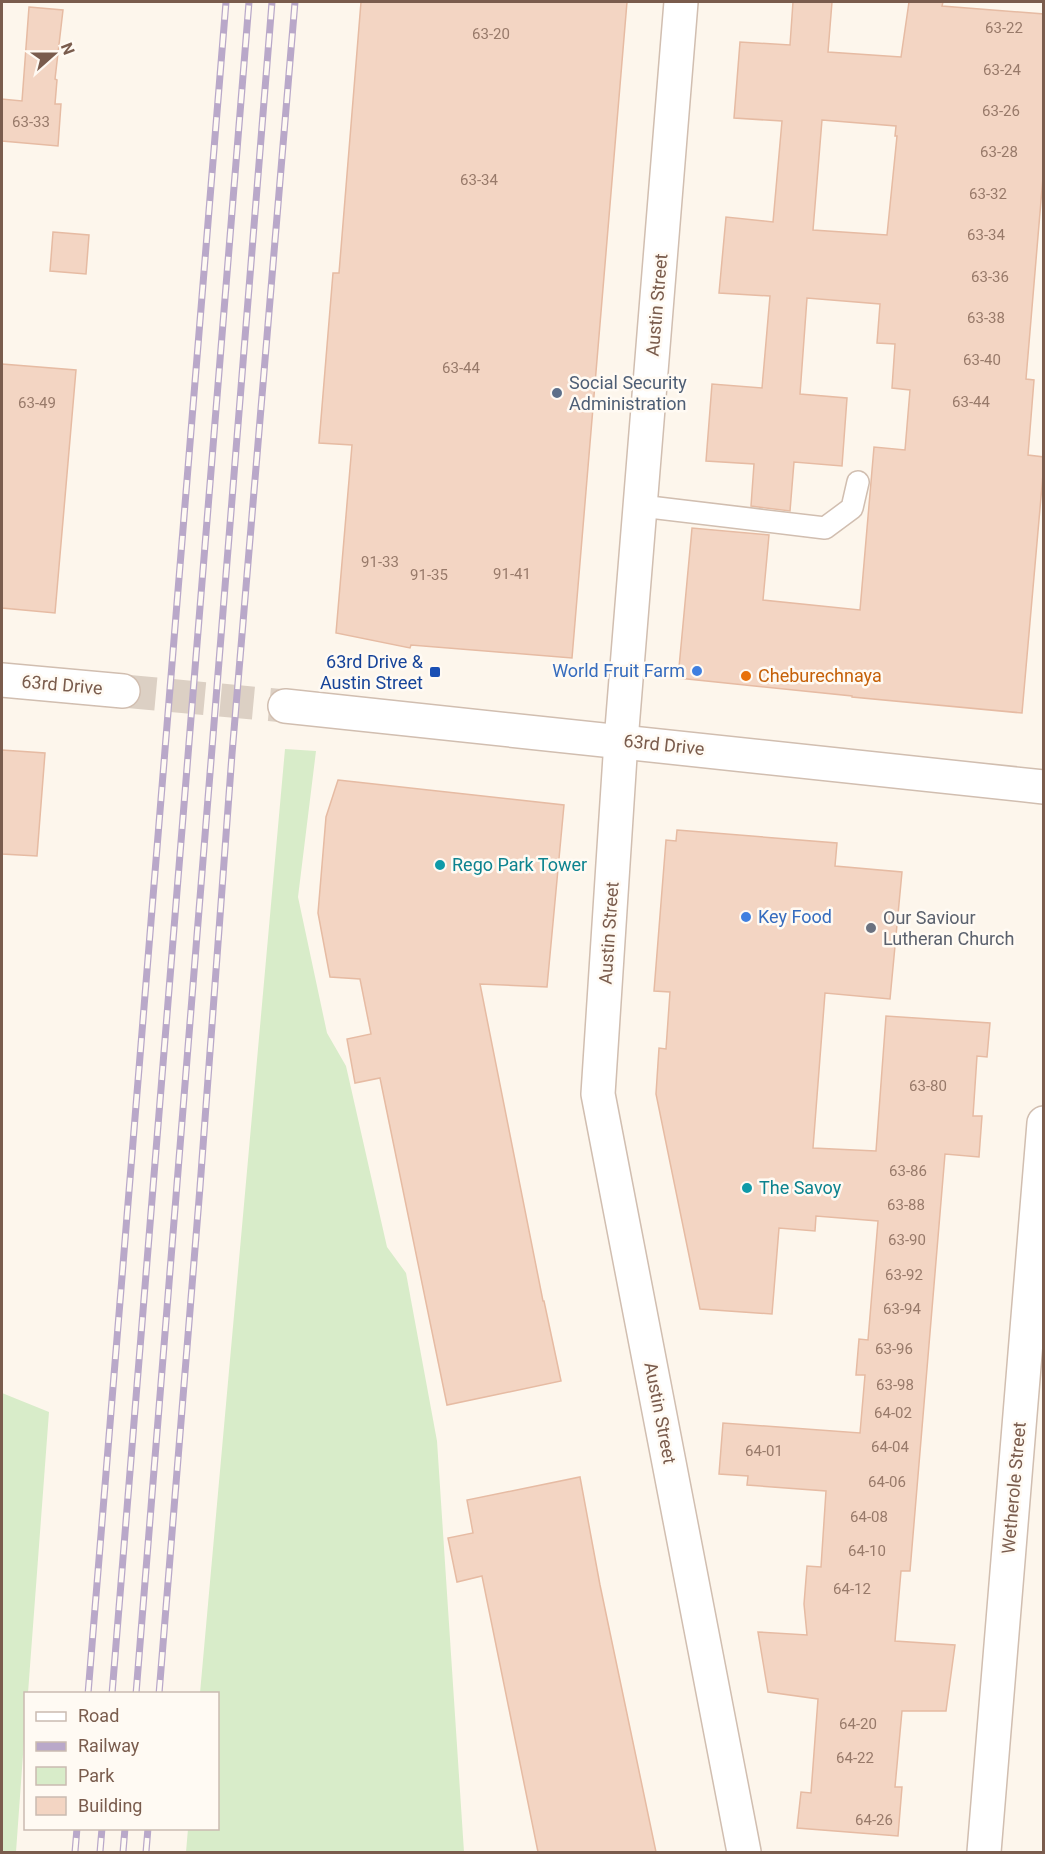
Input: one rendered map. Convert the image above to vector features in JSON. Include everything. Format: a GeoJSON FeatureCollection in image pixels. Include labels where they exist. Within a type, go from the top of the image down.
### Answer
{"type":"FeatureCollection","features":[{"type":"Feature","properties":{"kind":"street","name":"Austin Street"},"geometry":{"type":"LineString","coordinates":[[681,2],[621,741],[598,1094],[744,1852]]}},
{"type":"Feature","properties":{"kind":"street","name":"63rd Drive"},"geometry":{"type":"LineString","coordinates":[[2,680],[123,691]]}},
{"type":"Feature","properties":{"kind":"street","name":"63rd Drive"},"geometry":{"type":"LineString","coordinates":[[285,706],[1044,786]]}},
{"type":"Feature","properties":{"kind":"street","name":"Wetherole Street"},"geometry":{"type":"LineString","coordinates":[[984,1852],[1044,1123]]}},
{"type":"Feature","properties":{"kind":"lane"},"geometry":{"type":"LineString","coordinates":[[640,506],[825,528],[852,508],[858,482]]}},
{"type":"Feature","properties":{"kind":"green space"},"geometry":{"type":"Polygon","coordinates":[[[285,749],[316,751],[298,897],[327,1033],[346,1066],[387,1247],[406,1273],[437,1441],[464,1852],[186,1852],[188,1830],[219,1830],[219,1692],[200,1692],[285,749]]]}},
{"type":"Feature","properties":{"kind":"green space"},"geometry":{"type":"Polygon","coordinates":[[[2,1393],[49,1412],[28,1692],[24,1692],[24,1741],[16,1852],[2,1852],[2,1393]]]}},
{"type":"Feature","properties":{"kind":"building"},"geometry":{"type":"Polygon","coordinates":[[[361,2],[627,2],[572,658],[411,645],[410,648],[336,633],[352,445],[319,443],[333,273],[339,273],[361,2]]]}},
{"type":"Feature","properties":{"kind":"building"},"geometry":{"type":"Polygon","coordinates":[[[793,2],[832,2],[828,52],[901,57],[909,2],[943,2],[942,6],[1044,14],[1044,165],[1026,379],[1034,380],[1028,455],[1044,457],[1044,463],[1022,713],[678,678],[692,528],[769,535],[763,600],[860,610],[874,447],[905,450],[910,390],[892,388],[895,344],[877,343],[880,304],[807,298],[800,394],[847,398],[842,466],[794,462],[790,511],[751,506],[754,464],[706,461],[712,384],[762,388],[770,296],[719,293],[726,217],[773,222],[782,121],[734,118],[740,42],[790,45],[793,2]],[[822,120],[813,230],[887,235],[897,136],[895,136],[896,126],[822,120]]]}},
{"type":"Feature","properties":{"kind":"building"},"geometry":{"type":"Polygon","coordinates":[[[29,7],[63,10],[55,79],[57,80],[55,104],[61,104],[58,146],[2,141],[2,99],[22,101],[29,7]]]}},
{"type":"Feature","properties":{"kind":"building"},"geometry":{"type":"Polygon","coordinates":[[[53,232],[89,235],[86,274],[50,271],[53,232]]]}},
{"type":"Feature","properties":{"kind":"building"},"geometry":{"type":"Polygon","coordinates":[[[2,364],[76,370],[55,613],[2,608],[2,364]]]}},
{"type":"Feature","properties":{"kind":"building"},"geometry":{"type":"Polygon","coordinates":[[[2,750],[45,753],[37,856],[2,854],[2,750]]]}},
{"type":"Feature","properties":{"kind":"building"},"geometry":{"type":"Polygon","coordinates":[[[338,780],[564,805],[547,987],[480,984],[561,1381],[447,1405],[380,1078],[355,1083],[347,1039],[371,1034],[360,979],[330,977],[318,913],[326,817],[338,780]]]}},
{"type":"Feature","properties":{"kind":"building"},"geometry":{"type":"Polygon","coordinates":[[[677,830],[837,843],[835,866],[902,872],[890,999],[825,993],[813,1148],[876,1151],[886,1016],[990,1023],[987,1057],[977,1056],[973,1116],[982,1116],[979,1157],[945,1154],[910,1571],[901,1571],[895,1641],[955,1645],[946,1711],[902,1711],[895,1787],[902,1787],[898,1836],[797,1828],[801,1792],[811,1793],[818,1699],[768,1692],[758,1632],[807,1635],[804,1604],[807,1566],[821,1567],[826,1491],[747,1485],[748,1476],[719,1474],[723,1423],[860,1433],[865,1375],[856,1375],[859,1339],[868,1340],[878,1221],[816,1216],[815,1231],[779,1228],[772,1314],[700,1309],[656,1094],[659,1048],[666,1049],[670,992],[654,991],[666,840],[676,841],[677,830]]]}},
{"type":"Feature","properties":{"kind":"building"},"geometry":{"type":"Polygon","coordinates":[[[580,1477],[600,1585],[656,1852],[538,1852],[482,1576],[457,1582],[448,1538],[473,1533],[467,1500],[580,1477]]]}},
{"type":"Feature","properties":{"kind":"tunnel"},"geometry":{"type":"LineString","coordinates":[[123,691],[285,706]]}},
{"type":"Feature","properties":{"kind":"railway"},"geometry":{"type":"LineString","coordinates":[[88,1692],[226,2]]}},
{"type":"Feature","properties":{"kind":"railway"},"geometry":{"type":"LineString","coordinates":[[112,1692],[249,2]]}},
{"type":"Feature","properties":{"kind":"railway"},"geometry":{"type":"LineString","coordinates":[[136,1692],[272,2]]}},
{"type":"Feature","properties":{"kind":"railway"},"geometry":{"type":"LineString","coordinates":[[159,1692],[232,754],[295,2]]}},
{"type":"Feature","properties":{"kind":"railway"},"geometry":{"type":"LineString","coordinates":[[75,1852],[77,1830]]}},
{"type":"Feature","properties":{"kind":"railway"},"geometry":{"type":"LineString","coordinates":[[100,1852],[102,1830]]}},
{"type":"Feature","properties":{"kind":"railway"},"geometry":{"type":"LineString","coordinates":[[123,1852],[125,1830]]}},
{"type":"Feature","properties":{"kind":"railway"},"geometry":{"type":"LineString","coordinates":[[146,1852],[148,1830]]}},
{"type":"Feature","properties":{"kind":"place","name":"Social Security Administration"},"geometry":{"type":"Point","coordinates":[557,393]}},
{"type":"Feature","properties":{"kind":"place","name":"World Fruit Farm"},"geometry":{"type":"Point","coordinates":[697,671]}},
{"type":"Feature","properties":{"kind":"place","name":"63rd Drive & Austin Street"},"geometry":{"type":"Point","coordinates":[435,672]}},
{"type":"Feature","properties":{"kind":"place","name":"Cheburechnaya"},"geometry":{"type":"Point","coordinates":[746,676]}},
{"type":"Feature","properties":{"kind":"place","name":"Rego Park Tower"},"geometry":{"type":"Point","coordinates":[440,865]}},
{"type":"Feature","properties":{"kind":"place","name":"Key Food"},"geometry":{"type":"Point","coordinates":[746,917]}},
{"type":"Feature","properties":{"kind":"place","name":"Our Saviour Lutheran Church"},"geometry":{"type":"Point","coordinates":[871,928]}},
{"type":"Feature","properties":{"kind":"place","name":"The Savoy"},"geometry":{"type":"Point","coordinates":[747,1188]}}]}
